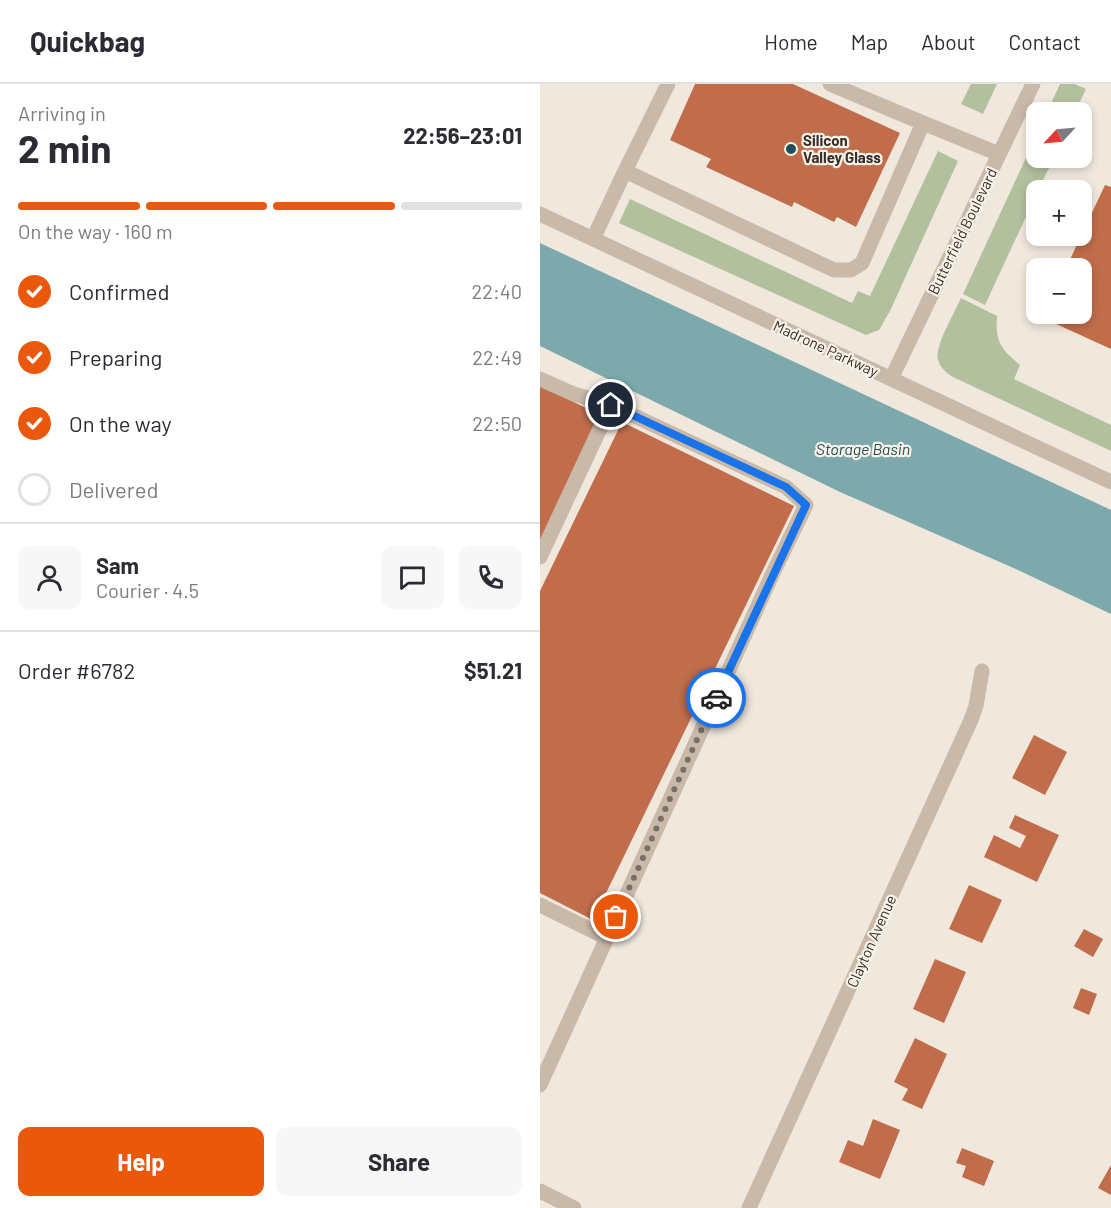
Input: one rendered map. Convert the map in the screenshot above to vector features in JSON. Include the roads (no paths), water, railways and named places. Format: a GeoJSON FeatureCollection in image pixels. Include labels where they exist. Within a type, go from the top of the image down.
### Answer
{"type":"FeatureCollection","features":[{"type":"Feature","properties":{"kind":"street"},"geometry":{"type":"LineString","coordinates":[[593,239],[668,84]]}},
{"type":"Feature","properties":{"kind":"street"},"geometry":{"type":"LineString","coordinates":[[830,84],[999,154]]}},
{"type":"Feature","properties":{"kind":"street","name":"Butterfield Boulevard"},"geometry":{"type":"LineString","coordinates":[[891,379],[1033,84]]}},
{"type":"Feature","properties":{"kind":"street"},"geometry":{"type":"LineString","coordinates":[[625,171],[834,270],[851,270],[862,262],[923,123]]}},
{"type":"Feature","properties":{"kind":"street","name":"Madrone Parkway"},"geometry":{"type":"LineString","coordinates":[[540,214],[1111,482]]}},
{"type":"Feature","properties":{"kind":"street"},"geometry":{"type":"LineString","coordinates":[[540,379],[574,394],[611,405],[786,487],[806,505],[540,1085]]}},
{"type":"Feature","properties":{"kind":"street"},"geometry":{"type":"LineString","coordinates":[[540,557],[611,405]]}},
{"type":"Feature","properties":{"kind":"street","name":"Clayton Avenue"},"geometry":{"type":"LineString","coordinates":[[750,1208],[971,720],[982,671]]}},
{"type":"Feature","properties":{"kind":"street"},"geometry":{"type":"LineString","coordinates":[[540,905],[607,938]]}},
{"type":"Feature","properties":{"kind":"street"},"geometry":{"type":"LineString","coordinates":[[540,1191],[574,1208]]}},
{"type":"Feature","properties":{"kind":"water","name":"Storage Basin"},"geometry":{"type":"Polygon","coordinates":[[[540,243],[1111,510],[1111,614],[1018,570],[840,492],[540,346],[540,243]]]}},
{"type":"Feature","properties":{"kind":"place","name":"Silicon Valley Glass"},"geometry":{"type":"Point","coordinates":[791,149]}}]}
